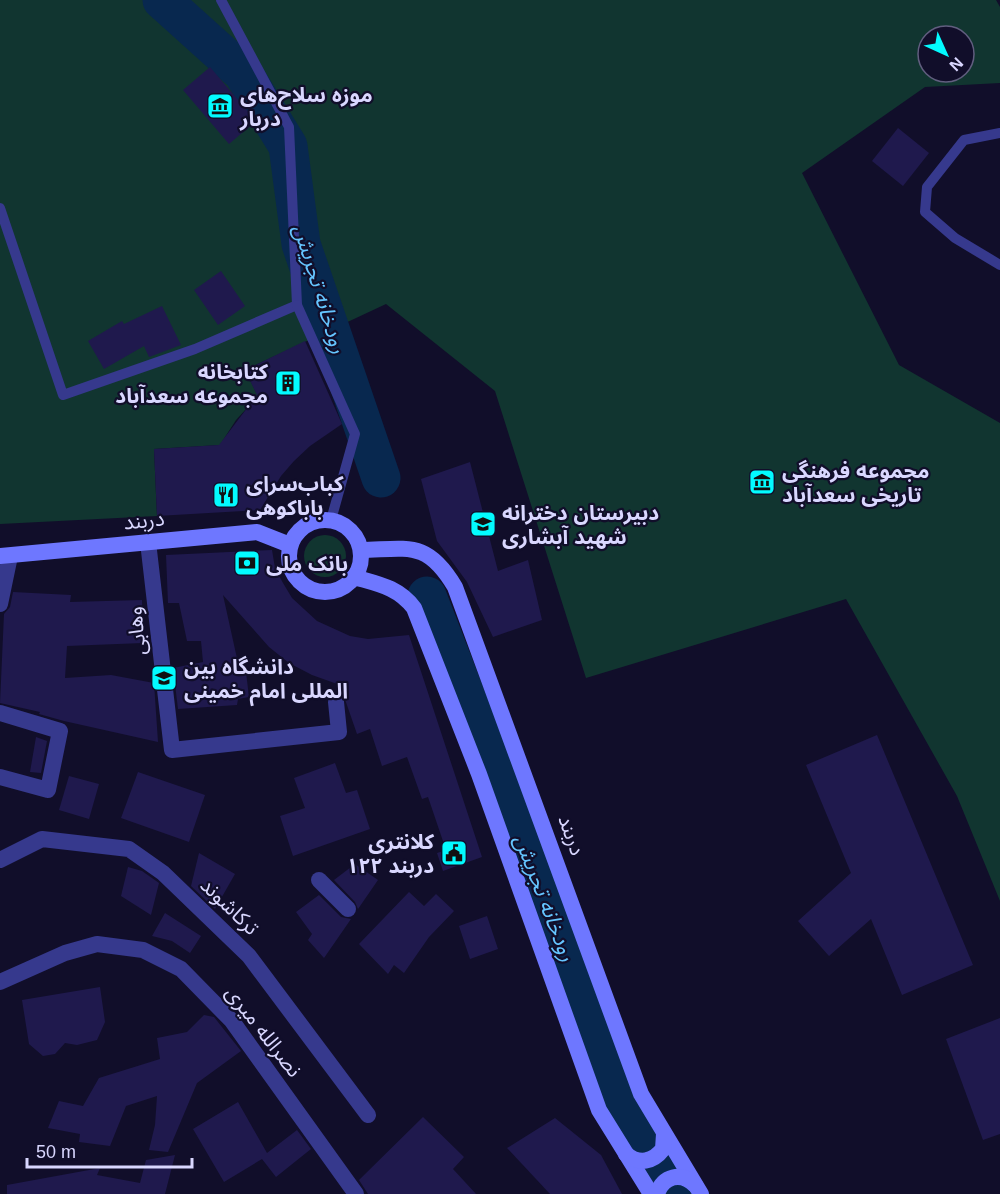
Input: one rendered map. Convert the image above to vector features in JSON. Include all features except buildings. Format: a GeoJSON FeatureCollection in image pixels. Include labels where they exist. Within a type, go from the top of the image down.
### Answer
{"type":"FeatureCollection","features":[{"type":"Feature","properties":{"kind":"main road"},"geometry":{"type":"LineString","coordinates":[[331,520],[351,530],[361,550],[361,560],[354,577],[336,590],[313,590],[295,577],[290,567],[290,545],[301,528],[310,523],[331,520]]}},
{"type":"Feature","properties":{"kind":"main road","name":"دربند"},"geometry":{"type":"LineString","coordinates":[[5,556],[257,532],[290,545]]}},
{"type":"Feature","properties":{"kind":"main road","name":"دربند"},"geometry":{"type":"LineString","coordinates":[[361,550],[416,549],[437,561],[456,587],[641,1094],[698,1190]]}},
{"type":"Feature","properties":{"kind":"main road"},"geometry":{"type":"LineString","coordinates":[[354,577],[394,588],[405,596],[414,608],[480,774],[599,1110],[651,1194]]}},
{"type":"Feature","properties":{"kind":"main road"},"geometry":{"type":"LineString","coordinates":[[626,1154],[638,1161],[652,1159],[663,1149],[664,1134]]}},
{"type":"Feature","properties":{"kind":"main road"},"geometry":{"type":"LineString","coordinates":[[657,1194],[660,1186],[671,1178],[685,1178],[698,1190]]}},
{"type":"Feature","properties":{"kind":"street","name":"وهابی"},"geometry":{"type":"LineString","coordinates":[[148,542],[172,750],[339,732],[336,702]]}},
{"type":"Feature","properties":{"kind":"street"},"geometry":{"type":"LineString","coordinates":[[0,604],[5,556]]}},
{"type":"Feature","properties":{"kind":"street"},"geometry":{"type":"LineString","coordinates":[[0,713],[60,731],[48,790],[0,777]]}},
{"type":"Feature","properties":{"kind":"street","name":"ترکاشوند"},"geometry":{"type":"LineString","coordinates":[[0,860],[42,839],[129,849],[163,873],[249,956],[368,1115]]}},
{"type":"Feature","properties":{"kind":"street"},"geometry":{"type":"LineString","coordinates":[[319,880],[348,909]]}},
{"type":"Feature","properties":{"kind":"street","name":"نصرالله میری"},"geometry":{"type":"LineString","coordinates":[[0,982],[65,953],[97,944],[143,950],[181,969],[232,1021],[356,1194]]}},
{"type":"Feature","properties":{"kind":"lane"},"geometry":{"type":"LineString","coordinates":[[221,0],[289,127],[297,305],[355,434],[331,520]]}},
{"type":"Feature","properties":{"kind":"lane"},"geometry":{"type":"LineString","coordinates":[[1000,134],[964,140],[927,187],[925,212],[956,238],[1000,265]]}},
{"type":"Feature","properties":{"kind":"lane"},"geometry":{"type":"LineString","coordinates":[[0,208],[63,395],[195,349],[297,305]]}},
{"type":"Feature","properties":{"kind":"green space","name":"مجموعه فرهنگی تاریخی سعدآباد"},"geometry":{"type":"Polygon","coordinates":[[[0,0],[996,0],[1000,7],[1000,83],[925,87],[802,173],[899,365],[1000,423],[1000,901],[957,796],[846,599],[586,678],[495,391],[386,304],[245,370],[258,396],[236,420],[220,445],[154,449],[157,516],[0,524],[0,0]]]}},
{"type":"Feature","properties":{"kind":"green space"},"geometry":{"type":"Polygon","coordinates":[[[325,535],[340,541],[346,556],[340,571],[325,577],[310,571],[304,556],[310,541],[325,535]]]}},
{"type":"Feature","properties":{"kind":"waterway","name":"رودخانه تجریش"},"geometry":{"type":"LineString","coordinates":[[162,0],[243,73],[288,146],[301,244],[381,478]]}},
{"type":"Feature","properties":{"kind":"waterway","name":"رودخانه تجریش"},"geometry":{"type":"LineString","coordinates":[[427,596],[633,1126],[675,1194]]}},
{"type":"Feature","properties":{"kind":"place","name":"موزه سلاح‌های دربار"},"geometry":{"type":"Point","coordinates":[220,106]}},
{"type":"Feature","properties":{"kind":"place","name":"کتابخانه مجموعه سعدآباد"},"geometry":{"type":"Point","coordinates":[288,383]}},
{"type":"Feature","properties":{"kind":"place","name":"مجموعه فرهنگی تاریخی سعدآباد"},"geometry":{"type":"Point","coordinates":[762,482]}},
{"type":"Feature","properties":{"kind":"place","name":"کباب‌سرای باباکوهی"},"geometry":{"type":"Point","coordinates":[226,495]}},
{"type":"Feature","properties":{"kind":"place","name":"دبیرستان دخترانه شهید آبشاری"},"geometry":{"type":"Point","coordinates":[483,524]}},
{"type":"Feature","properties":{"kind":"place","name":"بانک ملی"},"geometry":{"type":"Point","coordinates":[247,563]}},
{"type":"Feature","properties":{"kind":"place","name":"دانشگاه بین المللی امام خمینی"},"geometry":{"type":"Point","coordinates":[164,678]}},
{"type":"Feature","properties":{"kind":"place","name":"کلانتری ۱۲۲ دربند"},"geometry":{"type":"Point","coordinates":[454,853]}}]}
